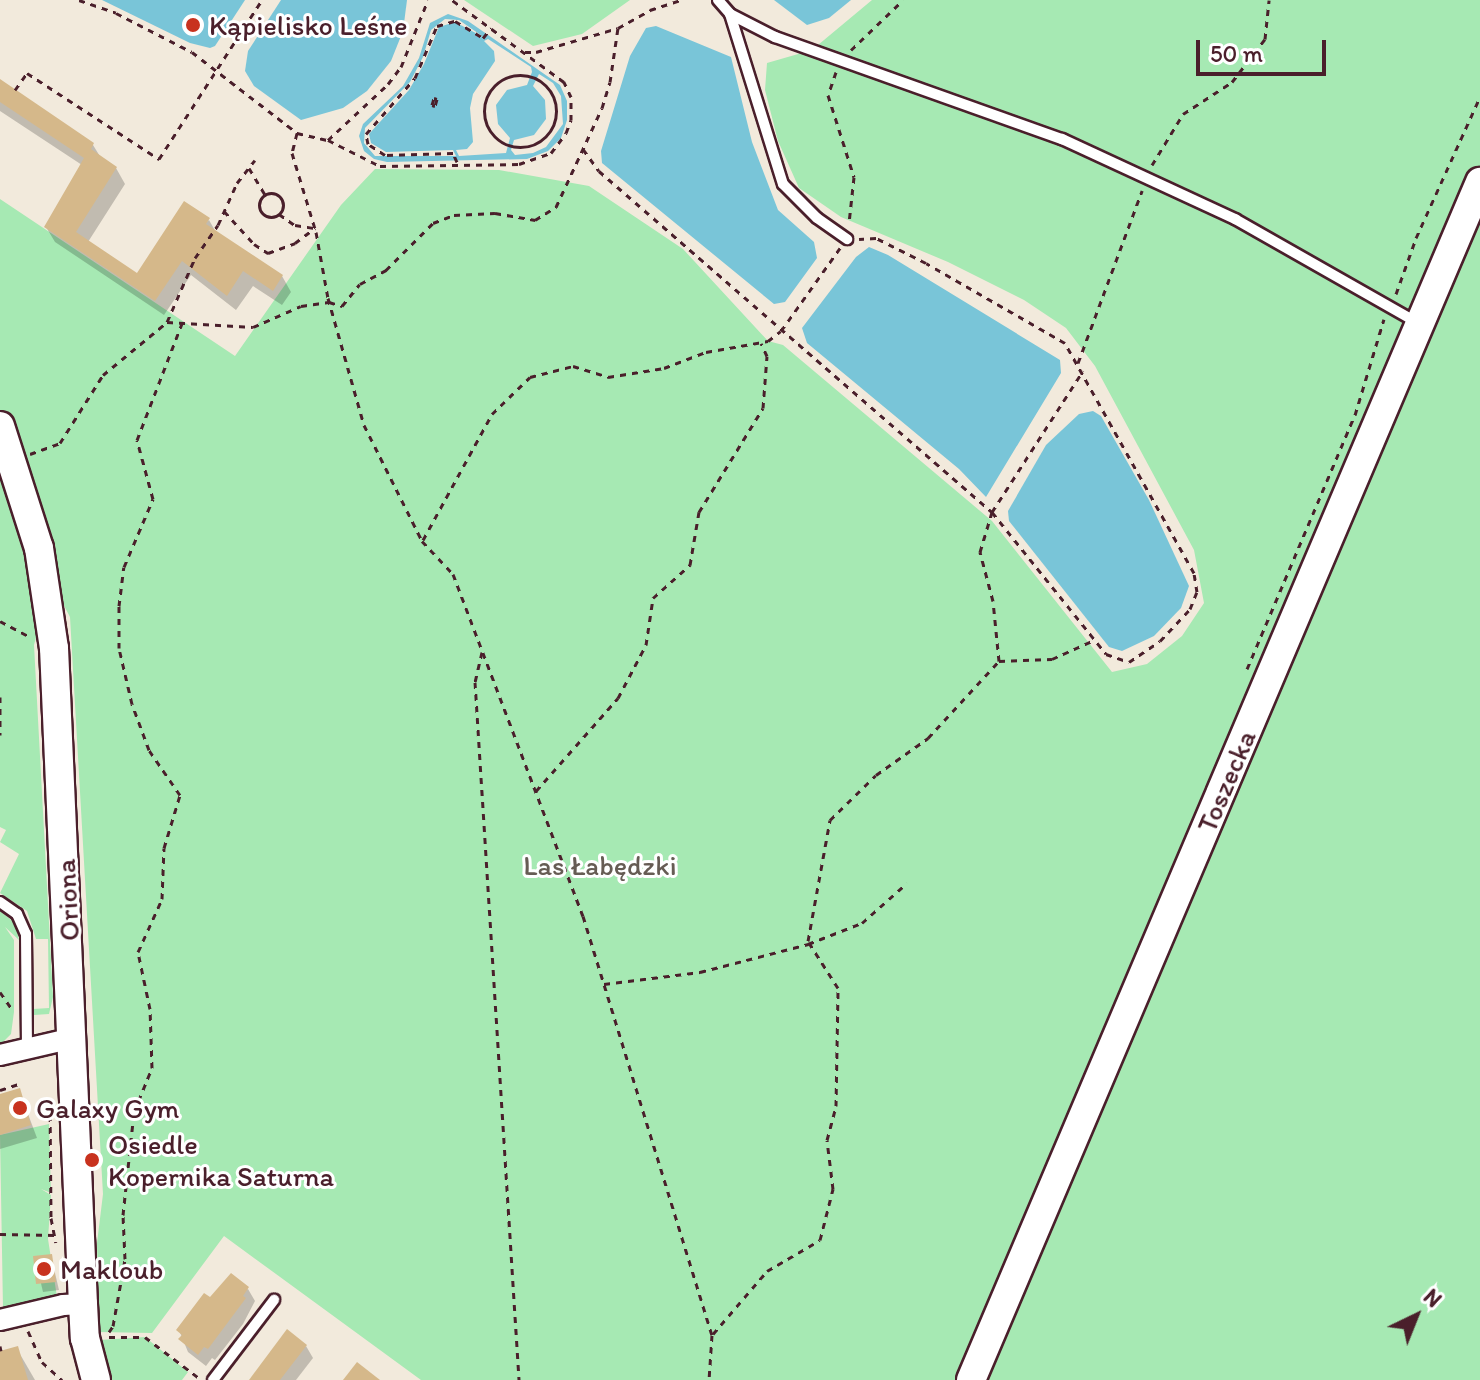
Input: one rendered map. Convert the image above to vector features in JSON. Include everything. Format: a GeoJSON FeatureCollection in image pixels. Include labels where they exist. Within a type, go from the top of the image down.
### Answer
{"type":"FeatureCollection","features":[{"type":"Feature","properties":{"kind":"main road","name":"Toszecka"},"geometry":{"type":"LineString","coordinates":[[971,1380],[1480,182]]}},
{"type":"Feature","properties":{"kind":"main road","name":"Oriona"},"geometry":{"type":"LineString","coordinates":[[0,426],[39,548],[53,632],[83,1304],[85,1338],[96,1380]]}},
{"type":"Feature","properties":{"kind":"street"},"geometry":{"type":"LineString","coordinates":[[0,1055],[73,1038]]}},
{"type":"Feature","properties":{"kind":"street"},"geometry":{"type":"LineString","coordinates":[[0,1320],[63,1305],[83,1304]]}},
{"type":"Feature","properties":{"kind":"lane"},"geometry":{"type":"LineString","coordinates":[[718,0],[730,14],[775,37],[1062,139],[1235,219],[1420,324]]}},
{"type":"Feature","properties":{"kind":"lane"},"geometry":{"type":"LineString","coordinates":[[730,14],[783,184],[817,218],[847,239]]}},
{"type":"Feature","properties":{"kind":"lane"},"geometry":{"type":"LineString","coordinates":[[0,902],[17,914],[26,934],[27,1047]]}},
{"type":"Feature","properties":{"kind":"lane"},"geometry":{"type":"LineString","coordinates":[[213,1380],[274,1300]]}},
{"type":"Feature","properties":{"kind":"path"},"geometry":{"type":"LineString","coordinates":[[79,0],[116,13],[192,52],[297,133],[328,140],[380,166],[457,160],[531,162],[551,153],[566,133],[572,109],[566,87],[553,71],[452,0]]}},
{"type":"Feature","properties":{"kind":"path"},"geometry":{"type":"LineString","coordinates":[[15,90],[27,73],[159,159],[262,0]]}},
{"type":"Feature","properties":{"kind":"path"},"geometry":{"type":"LineString","coordinates":[[328,140],[388,84],[401,67],[428,0]]}},
{"type":"Feature","properties":{"kind":"path"},"geometry":{"type":"LineString","coordinates":[[525,52],[536,52],[618,28],[650,10],[680,0]]}},
{"type":"Feature","properties":{"kind":"path"},"geometry":{"type":"LineString","coordinates":[[422,541],[492,414],[530,377],[573,366],[608,377],[664,368],[706,352],[761,342],[781,331],[847,239],[854,177],[828,95],[840,60],[903,0]]}},
{"type":"Feature","properties":{"kind":"path"},"geometry":{"type":"LineString","coordinates":[[457,160],[453,153],[385,155],[368,144],[366,134],[415,78],[437,26],[455,21],[487,36],[491,28]]}},
{"type":"Feature","properties":{"kind":"path"},"geometry":{"type":"LineString","coordinates":[[167,322],[253,327],[301,306],[329,302],[342,306],[360,284],[386,270],[433,223],[454,215],[495,213],[535,220],[556,207],[610,82],[618,28]]}},
{"type":"Feature","properties":{"kind":"path"},"geometry":{"type":"LineString","coordinates":[[510,76],[532,78],[549,90],[553,99],[552,127],[531,145],[510,146],[499,141],[486,125],[487,95],[493,86],[510,76]]}},
{"type":"Feature","properties":{"kind":"path"},"geometry":{"type":"LineString","coordinates":[[1390,308],[1407,272],[1416,238],[1480,97]]}},
{"type":"Feature","properties":{"kind":"path"},"geometry":{"type":"LineString","coordinates":[[426,99],[442,105]]}},
{"type":"Feature","properties":{"kind":"path"},"geometry":{"type":"LineString","coordinates":[[297,133],[292,153],[315,228],[329,302],[364,425],[422,541],[453,574],[583,916],[712,1335],[709,1380]]}},
{"type":"Feature","properties":{"kind":"path"},"geometry":{"type":"LineString","coordinates":[[583,149],[599,171],[992,512],[1106,654],[1129,662],[1160,641],[1190,609],[1197,592],[1194,573],[1065,343],[1018,314],[876,238],[847,239]]}},
{"type":"Feature","properties":{"kind":"path"},"geometry":{"type":"LineString","coordinates":[[29,454],[60,443],[103,375],[167,322],[195,258],[237,183],[255,160]]}},
{"type":"Feature","properties":{"kind":"path"},"geometry":{"type":"LineString","coordinates":[[249,168],[265,195]]}},
{"type":"Feature","properties":{"kind":"path"},"geometry":{"type":"LineString","coordinates":[[265,195],[280,197],[283,205],[279,214],[270,217],[260,211],[259,204],[265,195]]}},
{"type":"Feature","properties":{"kind":"path"},"geometry":{"type":"LineString","coordinates":[[224,211],[254,244],[268,253],[295,243],[315,228]]}},
{"type":"Feature","properties":{"kind":"path"},"geometry":{"type":"LineString","coordinates":[[279,214],[295,225],[315,228]]}},
{"type":"Feature","properties":{"kind":"path"},"geometry":{"type":"LineString","coordinates":[[183,321],[137,440],[153,499],[124,567],[119,606],[119,648],[132,704],[149,750],[180,795],[164,848],[162,899],[138,952],[150,1009],[152,1068],[134,1112],[123,1215],[125,1259],[113,1326],[103,1337],[145,1337],[202,1380]]}},
{"type":"Feature","properties":{"kind":"path"},"geometry":{"type":"LineString","coordinates":[[536,791],[618,698],[646,645],[653,598],[690,565],[699,512],[763,408],[767,356],[761,342]]}},
{"type":"Feature","properties":{"kind":"path"},"geometry":{"type":"LineString","coordinates":[[999,661],[993,601],[980,552],[992,512],[1083,371]]}},
{"type":"Feature","properties":{"kind":"path"},"geometry":{"type":"LineString","coordinates":[[0,621],[40,643]]}},
{"type":"Feature","properties":{"kind":"path"},"geometry":{"type":"LineString","coordinates":[[712,1335],[767,1271],[820,1240],[833,1189],[827,1140],[836,1106],[838,988],[808,944],[830,820],[876,775],[928,738],[999,661],[1052,659],[1094,640]]}},
{"type":"Feature","properties":{"kind":"path"},"geometry":{"type":"LineString","coordinates":[[482,652],[475,682],[519,1380]]}},
{"type":"Feature","properties":{"kind":"path"},"geometry":{"type":"LineString","coordinates":[[0,697],[0,735]]}},
{"type":"Feature","properties":{"kind":"path"},"geometry":{"type":"LineString","coordinates":[[604,984],[700,972],[808,944],[862,923],[907,883]]}},
{"type":"Feature","properties":{"kind":"path"},"geometry":{"type":"LineString","coordinates":[[0,992],[14,1012]]}},
{"type":"Feature","properties":{"kind":"path"},"geometry":{"type":"LineString","coordinates":[[0,1090],[21,1083]]}},
{"type":"Feature","properties":{"kind":"path"},"geometry":{"type":"LineString","coordinates":[[0,1234],[55,1235],[51,1218],[50,1103]]}},
{"type":"Feature","properties":{"kind":"path"},"geometry":{"type":"LineString","coordinates":[[21,1314],[42,1362],[62,1380]]}},
{"type":"Feature","properties":{"kind":"green space"},"geometry":{"type":"Polygon","coordinates":[[[464,0],[630,0],[582,34],[533,46],[464,0]]]}},
{"type":"Feature","properties":{"kind":"green space","name":"Las Łabędzki"},"geometry":{"type":"Polygon","coordinates":[[[872,0],[1480,0],[1480,1380],[421,1380],[224,1236],[152,1333],[99,1332],[97,1243],[103,1194],[70,617],[17,517],[38,630],[34,645],[53,997],[49,1014],[34,1015],[33,1009],[49,1008],[48,939],[36,939],[27,911],[0,893],[19,854],[0,842],[6,830],[0,827],[0,199],[235,356],[341,205],[375,169],[499,170],[589,186],[683,249],[768,341],[783,345],[992,521],[1112,672],[1147,664],[1182,636],[1204,603],[1194,550],[1095,366],[1066,328],[1024,300],[948,262],[841,217],[799,188],[778,141],[765,90],[767,63],[812,50],[872,0]]]}},
{"type":"Feature","properties":{"kind":"green space"},"geometry":{"type":"Polygon","coordinates":[[[0,911],[15,923],[19,940],[5,927],[14,940],[14,1012],[11,1034],[0,1045],[0,911]]]}},
{"type":"Feature","properties":{"kind":"green space"},"geometry":{"type":"Polygon","coordinates":[[[49,1124],[51,1193],[41,1189],[51,1195],[48,1239],[57,1297],[3,1309],[0,1135],[49,1124]]]}},
{"type":"Feature","properties":{"kind":"green space"},"geometry":{"type":"Polygon","coordinates":[[[145,1337],[188,1372],[182,1380],[107,1380],[100,1340],[145,1337]]]}},
{"type":"Feature","properties":{"kind":"water","name":"Kąpielisko Leśne"},"geometry":{"type":"Polygon","coordinates":[[[102,0],[245,0],[215,46],[210,48],[190,43],[102,0]]]}},
{"type":"Feature","properties":{"kind":"water"},"geometry":{"type":"Polygon","coordinates":[[[281,0],[407,0],[403,31],[391,61],[367,91],[343,108],[301,120],[254,86],[245,71],[248,51],[281,0]]]}},
{"type":"Feature","properties":{"kind":"water"},"geometry":{"type":"Polygon","coordinates":[[[774,0],[851,0],[829,18],[807,25],[774,0]]]}},
{"type":"Feature","properties":{"kind":"water"},"geometry":{"type":"Polygon","coordinates":[[[448,14],[468,21],[560,85],[567,101],[567,120],[561,138],[548,151],[527,159],[387,162],[374,159],[364,151],[359,136],[363,124],[403,86],[419,58],[430,23],[448,14]],[[445,19],[431,30],[423,57],[410,82],[365,128],[364,143],[375,156],[456,156],[453,150],[386,152],[371,143],[369,134],[409,90],[439,27],[455,22],[485,38],[459,20],[445,19]],[[488,39],[484,41],[494,51],[495,61],[473,94],[470,108],[473,142],[467,149],[456,150],[459,156],[506,153],[510,138],[498,124],[496,105],[507,90],[527,85],[532,72],[531,67],[488,39]],[[539,74],[533,86],[545,100],[546,119],[534,135],[514,140],[511,150],[515,155],[533,153],[546,147],[563,124],[561,96],[553,83],[539,74]]]}},
{"type":"Feature","properties":{"kind":"water"},"geometry":{"type":"Polygon","coordinates":[[[656,26],[731,57],[752,142],[778,210],[814,242],[817,258],[785,302],[774,304],[602,163],[601,151],[630,56],[646,28],[656,26]]]}},
{"type":"Feature","properties":{"kind":"water"},"geometry":{"type":"Polygon","coordinates":[[[869,247],[888,255],[1060,360],[1061,373],[986,497],[959,469],[807,343],[802,328],[856,257],[869,247]]]}},
{"type":"Feature","properties":{"kind":"water"},"geometry":{"type":"Polygon","coordinates":[[[1093,411],[1101,416],[1149,500],[1189,586],[1181,608],[1154,636],[1122,651],[1109,647],[1009,521],[1008,511],[1046,445],[1079,414],[1093,411]]]}},
{"type":"Feature","properties":{"kind":"building"},"geometry":{"type":"Polygon","coordinates":[[[0,79],[94,143],[91,149],[117,167],[76,232],[137,273],[184,201],[210,218],[206,224],[283,275],[273,291],[243,271],[227,296],[182,261],[155,301],[44,227],[84,158],[0,102],[0,79]]]}},
{"type":"Feature","properties":{"kind":"building"},"geometry":{"type":"Polygon","coordinates":[[[20,1088],[31,1125],[0,1135],[0,1094],[20,1088]]]}},
{"type":"Feature","properties":{"kind":"building","name":"Makloub"},"geometry":{"type":"Polygon","coordinates":[[[52,1254],[56,1282],[36,1284],[33,1256],[52,1254]]]}},
{"type":"Feature","properties":{"kind":"building"},"geometry":{"type":"Polygon","coordinates":[[[231,1273],[249,1287],[243,1296],[246,1298],[208,1349],[204,1347],[198,1355],[178,1339],[182,1335],[176,1330],[204,1293],[210,1297],[231,1273]]]}},
{"type":"Feature","properties":{"kind":"building"},"geometry":{"type":"Polygon","coordinates":[[[287,1329],[307,1345],[280,1380],[249,1380],[287,1329]]]}},
{"type":"Feature","properties":{"kind":"building"},"geometry":{"type":"Polygon","coordinates":[[[18,1346],[28,1380],[0,1380],[0,1351],[18,1346]]]}},
{"type":"Feature","properties":{"kind":"building"},"geometry":{"type":"Polygon","coordinates":[[[357,1362],[380,1380],[343,1380],[357,1362]]]}},
{"type":"Feature","properties":{"kind":"place","name":"Kąpielisko Leśne"},"geometry":{"type":"Point","coordinates":[193,25]}},
{"type":"Feature","properties":{"kind":"place","name":"Galaxy Gym"},"geometry":{"type":"Point","coordinates":[20,1108]}},
{"type":"Feature","properties":{"kind":"place","name":"Osiedle Kopernika Saturna"},"geometry":{"type":"Point","coordinates":[92,1160]}},
{"type":"Feature","properties":{"kind":"place","name":"Makloub"},"geometry":{"type":"Point","coordinates":[44,1269]}}]}
